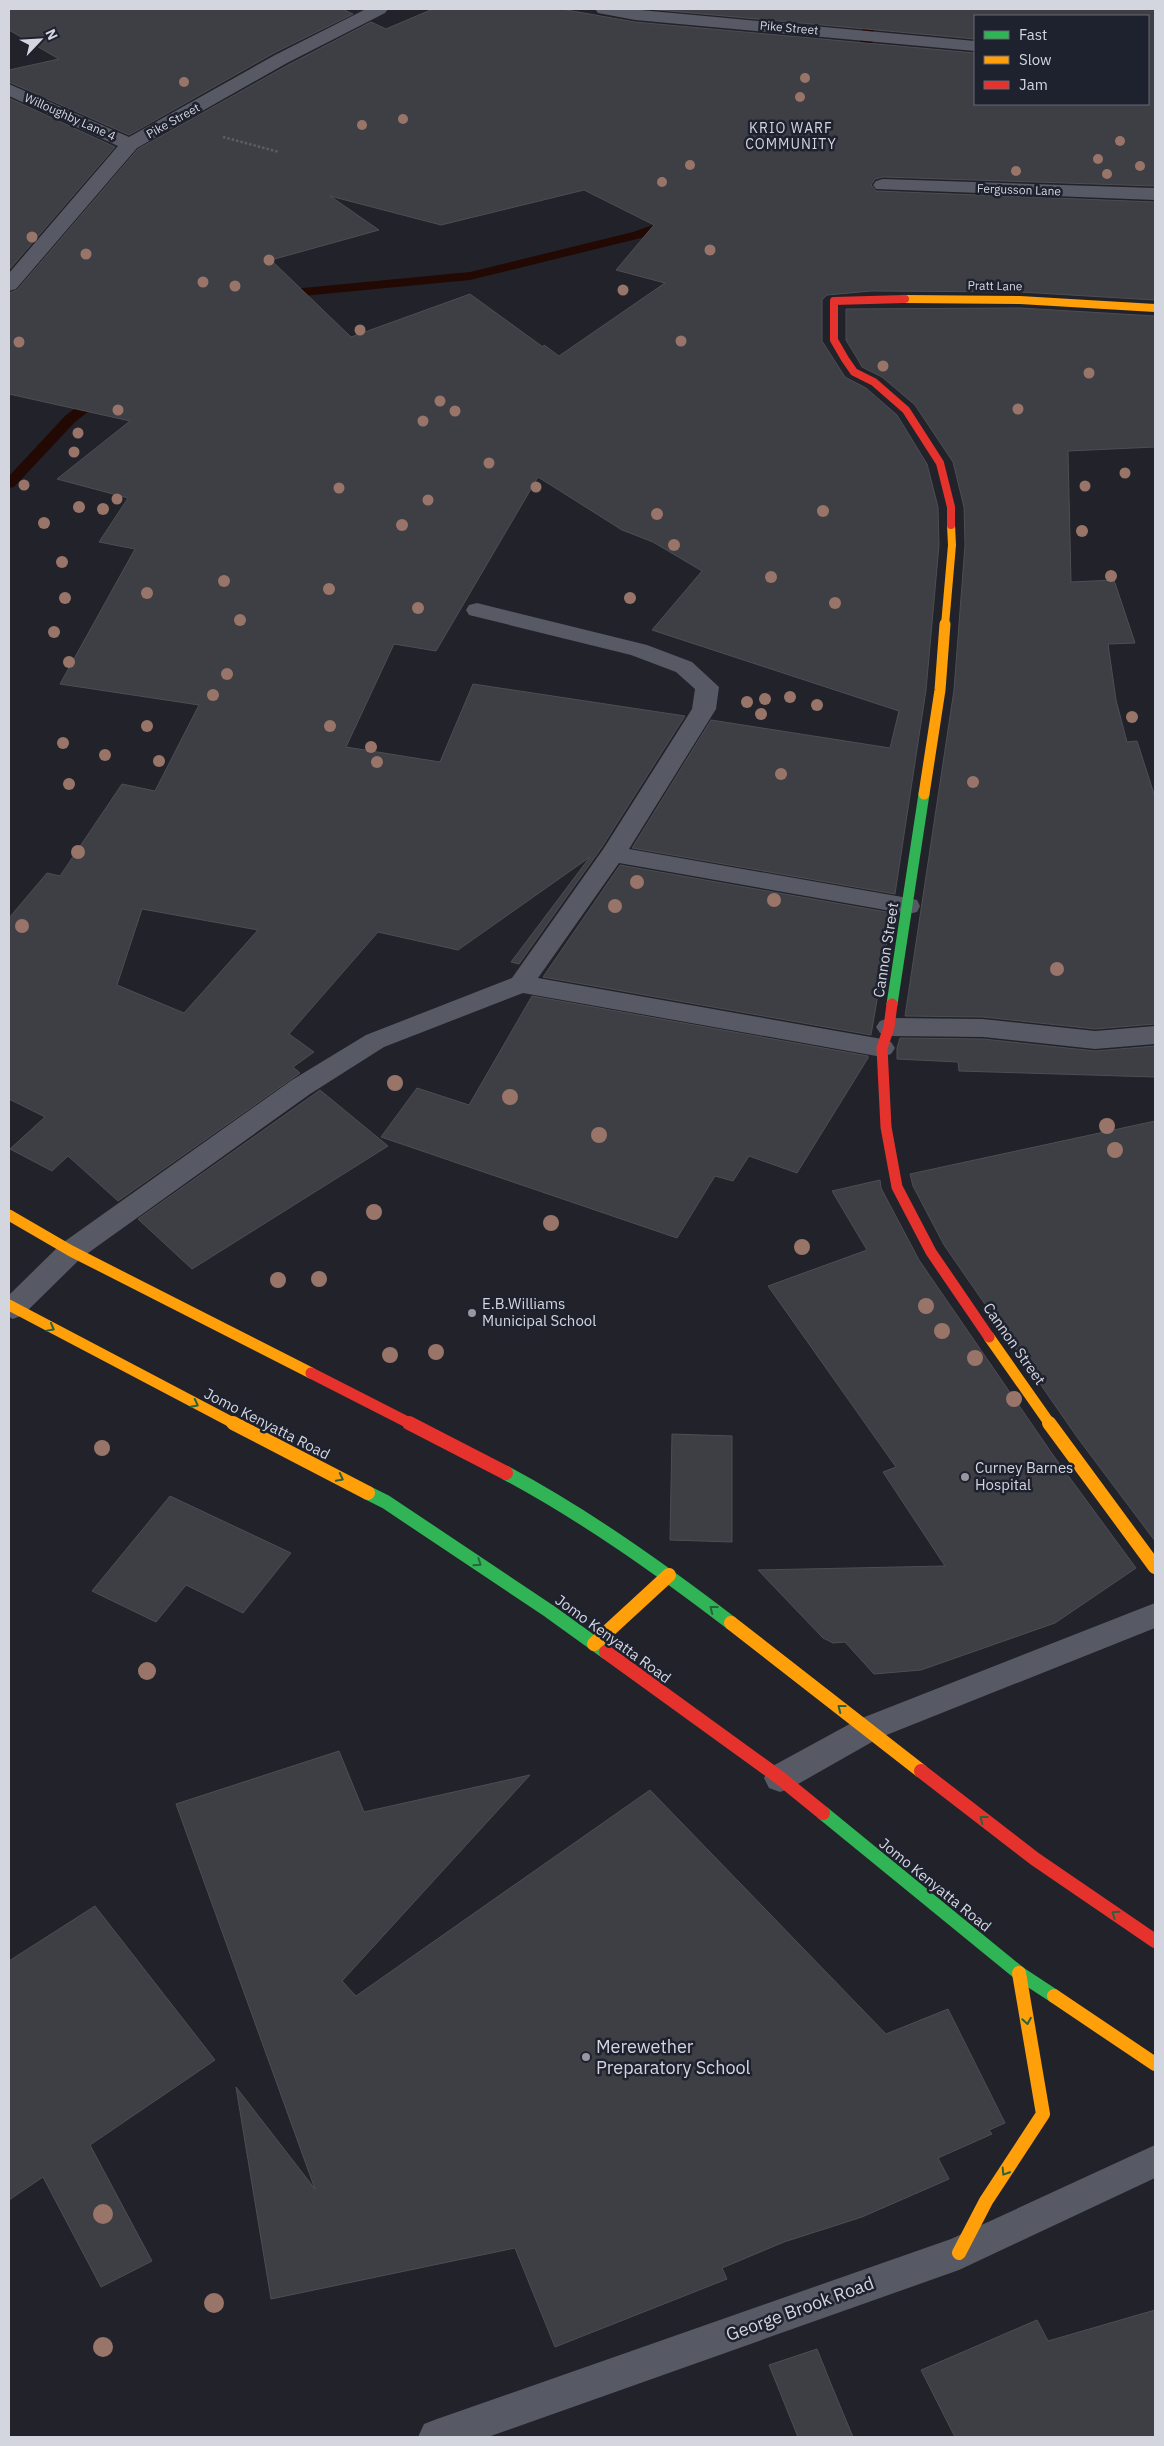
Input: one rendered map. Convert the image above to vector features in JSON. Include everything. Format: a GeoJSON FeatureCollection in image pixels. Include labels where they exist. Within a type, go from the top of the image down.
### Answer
{"type":"FeatureCollection","features":[{"type":"Feature","properties":{"kind":"main road","name":"Pratt Lane"},"geometry":{"type":"LineString","coordinates":[[834,301],[871,299],[1020,300],[1155,308]]}},
{"type":"Feature","properties":{"kind":"main road","name":"Cannon Street"},"geometry":{"type":"LineString","coordinates":[[834,301],[834,340],[844,359],[854,372],[874,382],[906,410],[940,463],[951,507],[952,545],[940,690],[908,906],[885,1038],[886,1127],[897,1187],[931,1252],[1065,1446],[1155,1567]]}},
{"type":"Feature","properties":{"kind":"main road"},"geometry":{"type":"LineString","coordinates":[[9,1215],[71,1251],[544,1492],[669,1575],[1034,1859],[1155,1941]]}},
{"type":"Feature","properties":{"kind":"main road","name":"Jomo Kenyatta Road"},"geometry":{"type":"LineString","coordinates":[[11,1306],[116,1363],[386,1502],[549,1611],[780,1778],[1019,1973],[1155,2064]]}},
{"type":"Feature","properties":{"kind":"main road"},"geometry":{"type":"LineString","coordinates":[[594,1644],[669,1575]]}},
{"type":"Feature","properties":{"kind":"main road"},"geometry":{"type":"LineString","coordinates":[[959,2252],[986,2201],[1043,2114],[1019,1973]]}},
{"type":"Feature","properties":{"kind":"street","name":"Pike Street"},"geometry":{"type":"LineString","coordinates":[[9,285],[130,144],[282,59],[379,9]]}},
{"type":"Feature","properties":{"kind":"street","name":"Pike Street"},"geometry":{"type":"LineString","coordinates":[[604,9],[635,15],[974,46]]}},
{"type":"Feature","properties":{"kind":"street","name":"Willoughby Lane 4"},"geometry":{"type":"LineString","coordinates":[[9,89],[130,144]]}},
{"type":"Feature","properties":{"kind":"street","name":"Fergusson Lane"},"geometry":{"type":"LineString","coordinates":[[883,185],[1155,194]]}},
{"type":"Feature","properties":{"kind":"street"},"geometry":{"type":"LineString","coordinates":[[477,610],[639,650],[684,667],[707,687],[704,709],[613,854],[521,984]]}},
{"type":"Feature","properties":{"kind":"street"},"geometry":{"type":"LineString","coordinates":[[613,854],[908,906]]}},
{"type":"Feature","properties":{"kind":"street"},"geometry":{"type":"LineString","coordinates":[[11,1306],[71,1251],[300,1087],[375,1041],[521,984],[885,1038],[983,1028],[1095,1040],[1155,1034]]}},
{"type":"Feature","properties":{"kind":"street"},"geometry":{"type":"LineString","coordinates":[[780,1778],[868,1729],[1155,1615]]}},
{"type":"Feature","properties":{"kind":"street","name":"George Brook Road"},"geometry":{"type":"LineString","coordinates":[[437,2437],[959,2252],[1155,2161]]}},
{"type":"Feature","properties":{"kind":"building"},"geometry":{"type":"Polygon","coordinates":[[[9,9],[342,9],[353,14],[274,53],[129,135],[9,82],[9,70],[59,59],[9,30],[9,9]]]}},
{"type":"Feature","properties":{"kind":"building"},"geometry":{"type":"Polygon","coordinates":[[[433,9],[561,9],[635,22],[974,53],[974,105],[1149,105],[1149,15],[974,15],[974,39],[648,9],[1146,9],[1146,11],[1155,11],[1155,186],[883,177],[875,179],[871,185],[876,191],[1155,202],[1155,300],[1020,292],[871,291],[827,295],[822,300],[822,341],[845,377],[866,388],[897,415],[927,464],[938,507],[939,545],[926,690],[895,894],[632,848],[711,720],[890,748],[899,711],[652,630],[702,571],[653,542],[622,530],[538,477],[436,651],[394,644],[346,747],[440,762],[473,684],[685,716],[602,847],[519,964],[511,962],[590,857],[458,950],[378,932],[289,1034],[314,1052],[293,1067],[300,1073],[118,1201],[68,1156],[52,1171],[10,1149],[45,1117],[9,1099],[9,918],[47,873],[60,876],[122,784],[155,791],[199,705],[60,684],[135,549],[99,542],[128,498],[57,479],[130,421],[9,394],[9,293],[17,290],[138,149],[288,65],[371,22],[386,29],[433,9]],[[584,190],[441,225],[330,196],[379,230],[271,260],[351,337],[470,294],[543,347],[544,345],[559,356],[665,283],[616,270],[654,225],[584,190]],[[142,909],[117,985],[184,1013],[258,930],[142,909]]]}},
{"type":"Feature","properties":{"kind":"building"},"geometry":{"type":"Polygon","coordinates":[[[9,98],[115,147],[9,270],[9,98]]]}},
{"type":"Feature","properties":{"kind":"building"},"geometry":{"type":"Polygon","coordinates":[[[1020,308],[1155,316],[1155,447],[1068,451],[1071,582],[1114,580],[1135,643],[1108,644],[1116,700],[1127,742],[1137,741],[1155,797],[1155,1024],[1095,1029],[983,1017],[905,1016],[954,690],[965,545],[964,507],[953,462],[915,405],[882,377],[862,367],[846,340],[846,309],[1020,308]]]}},
{"type":"Feature","properties":{"kind":"building"},"geometry":{"type":"Polygon","coordinates":[[[620,865],[892,913],[871,1035],[543,977],[620,865]]]}},
{"type":"Feature","properties":{"kind":"building"},"geometry":{"type":"Polygon","coordinates":[[[532,996],[868,1056],[868,1058],[797,1173],[749,1156],[733,1181],[715,1176],[677,1238],[381,1137],[417,1088],[469,1105],[532,996]]]}},
{"type":"Feature","properties":{"kind":"building"},"geometry":{"type":"Polygon","coordinates":[[[900,1038],[983,1039],[1095,1051],[1155,1046],[1155,1077],[959,1071],[958,1062],[897,1059],[897,1048],[900,1038]]]}},
{"type":"Feature","properties":{"kind":"building"},"geometry":{"type":"Polygon","coordinates":[[[320,1090],[388,1146],[192,1269],[138,1219],[320,1090]]]}},
{"type":"Feature","properties":{"kind":"building"},"geometry":{"type":"Polygon","coordinates":[[[1155,1121],[1155,1541],[1077,1437],[944,1245],[913,1186],[910,1174],[1155,1121]]]}},
{"type":"Feature","properties":{"kind":"building"},"geometry":{"type":"Polygon","coordinates":[[[880,1180],[881,1188],[919,1260],[1053,1455],[1136,1568],[1055,1623],[921,1670],[874,1674],[845,1642],[833,1643],[823,1638],[758,1570],[945,1566],[883,1472],[896,1467],[768,1286],[867,1250],[832,1191],[880,1180]]]}},
{"type":"Feature","properties":{"kind":"building"},"geometry":{"type":"Polygon","coordinates":[[[672,1434],[732,1436],[732,1542],[670,1540],[672,1434]]]}},
{"type":"Feature","properties":{"kind":"building"},"geometry":{"type":"Polygon","coordinates":[[[170,1496],[291,1553],[243,1613],[186,1585],[156,1622],[92,1591],[170,1496]]]}},
{"type":"Feature","properties":{"kind":"building"},"geometry":{"type":"Polygon","coordinates":[[[339,1751],[364,1812],[530,1775],[342,1981],[356,1996],[650,1790],[886,2034],[948,2009],[1005,2123],[989,2130],[992,2134],[938,2158],[949,2179],[862,2217],[784,2242],[722,2268],[727,2279],[555,2347],[515,2248],[271,2299],[236,2087],[315,2189],[176,1804],[339,1751]]]}},
{"type":"Feature","properties":{"kind":"building"},"geometry":{"type":"Polygon","coordinates":[[[95,1906],[215,2060],[90,2145],[152,2261],[101,2287],[43,2177],[9,2200],[9,1961],[95,1906]]]}},
{"type":"Feature","properties":{"kind":"building"},"geometry":{"type":"Polygon","coordinates":[[[1155,2310],[1155,2437],[955,2437],[921,2370],[1037,2320],[1048,2341],[1155,2310]]]}},
{"type":"Feature","properties":{"kind":"building"},"geometry":{"type":"Polygon","coordinates":[[[817,2349],[853,2437],[798,2437],[769,2365],[817,2349]]]}},
{"type":"Feature","properties":{"kind":"waterway"},"geometry":{"type":"LineString","coordinates":[[869,66],[866,38],[874,9]]}},
{"type":"Feature","properties":{"kind":"waterway"},"geometry":{"type":"LineString","coordinates":[[282,294],[470,276],[637,235],[670,223]]}},
{"type":"Feature","properties":{"kind":"waterway"},"geometry":{"type":"LineString","coordinates":[[9,484],[70,419],[100,396]]}},
{"type":"Feature","properties":{"kind":"traffic: fast"},"geometry":{"type":"LineString","coordinates":[[892,1004],[924,794]]}},
{"type":"Feature","properties":{"kind":"traffic: fast"},"geometry":{"type":"LineString","coordinates":[[506,1473],[594,1524],[677,1582],[731,1623]]}},
{"type":"Feature","properties":{"kind":"traffic: fast"},"geometry":{"type":"LineString","coordinates":[[368,1493],[386,1502],[549,1611],[606,1652]]}},
{"type":"Feature","properties":{"kind":"traffic: fast"},"geometry":{"type":"LineString","coordinates":[[823,1813],[1019,1973],[1054,1996]]}},
{"type":"Feature","properties":{"kind":"traffic: slow"},"geometry":{"type":"LineString","coordinates":[[905,299],[1020,300],[1155,308]]}},
{"type":"Feature","properties":{"kind":"traffic: slow"},"geometry":{"type":"LineString","coordinates":[[924,794],[940,690],[952,545],[951,525]]}},
{"type":"Feature","properties":{"kind":"traffic: slow"},"geometry":{"type":"LineString","coordinates":[[9,1215],[71,1251],[311,1373]]}},
{"type":"Feature","properties":{"kind":"traffic: slow"},"geometry":{"type":"LineString","coordinates":[[9,1305],[116,1363],[368,1493]]}},
{"type":"Feature","properties":{"kind":"traffic: slow"},"geometry":{"type":"LineString","coordinates":[[989,1337],[1065,1446],[1155,1567]]}},
{"type":"Feature","properties":{"kind":"traffic: slow"},"geometry":{"type":"LineString","coordinates":[[594,1644],[669,1575]]}},
{"type":"Feature","properties":{"kind":"traffic: slow"},"geometry":{"type":"LineString","coordinates":[[731,1623],[921,1771]]}},
{"type":"Feature","properties":{"kind":"traffic: slow"},"geometry":{"type":"LineString","coordinates":[[959,2253],[986,2201],[1043,2114],[1019,1973]]}},
{"type":"Feature","properties":{"kind":"traffic: slow"},"geometry":{"type":"LineString","coordinates":[[1054,1996],[1155,2064]]}},
{"type":"Feature","properties":{"kind":"traffic: jam"},"geometry":{"type":"LineString","coordinates":[[905,299],[834,301],[834,340],[854,372],[874,382],[906,410],[940,463],[951,507],[951,525]]}},
{"type":"Feature","properties":{"kind":"traffic: jam"},"geometry":{"type":"LineString","coordinates":[[892,1004],[889,1027],[882,1048],[886,1127],[897,1187],[931,1252],[989,1337]]}},
{"type":"Feature","properties":{"kind":"traffic: jam"},"geometry":{"type":"LineString","coordinates":[[311,1373],[506,1473]]}},
{"type":"Feature","properties":{"kind":"traffic: jam"},"geometry":{"type":"LineString","coordinates":[[606,1652],[780,1778],[823,1813]]}},
{"type":"Feature","properties":{"kind":"traffic: jam"},"geometry":{"type":"LineString","coordinates":[[921,1771],[1035,1859],[1155,1941]]}},
{"type":"Feature","properties":{"kind":"place","name":"E.B.Williams Municipal School"},"geometry":{"type":"Point","coordinates":[472,1313]}},
{"type":"Feature","properties":{"kind":"place","name":"Curney Barnes Hospital"},"geometry":{"type":"Point","coordinates":[965,1477]}},
{"type":"Feature","properties":{"kind":"place","name":"Merewether Preparatory School"},"geometry":{"type":"Point","coordinates":[586,2057]}},
{"type":"Feature","properties":{"kind":"district","name":"KRIO WARF COMMUNITY"},"geometry":{"type":"Point","coordinates":[791,136]}}]}
